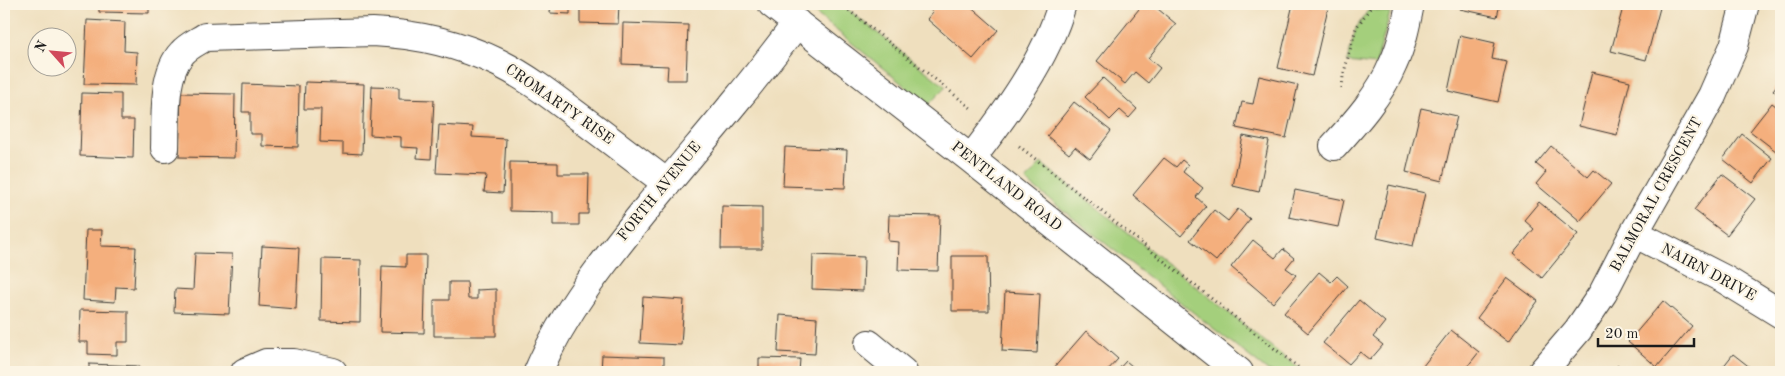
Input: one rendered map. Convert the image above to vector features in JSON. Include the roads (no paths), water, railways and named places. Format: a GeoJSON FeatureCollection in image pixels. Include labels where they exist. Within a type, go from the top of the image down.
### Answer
{"type":"FeatureCollection","features":[{"type":"Feature","properties":{"kind":"street","name":"PENTLAND ROAD"},"geometry":{"type":"LineString","coordinates":[[772,4],[1239,372]]}},
{"type":"Feature","properties":{"kind":"street"},"geometry":{"type":"LineString","coordinates":[[971,159],[995,127],[1034,68],[1058,19],[1062,4]]}},
{"type":"Feature","properties":{"kind":"street"},"geometry":{"type":"LineString","coordinates":[[1334,146],[1356,122],[1376,94],[1393,65],[1404,35],[1410,4]]}},
{"type":"Feature","properties":{"kind":"street","name":"BALMORAL CRESCENT"},"geometry":{"type":"LineString","coordinates":[[1542,372],[1578,330],[1603,292],[1634,233],[1712,96],[1734,46],[1745,4]]}},
{"type":"Feature","properties":{"kind":"street","name":"FORTH AVENUE"},"geometry":{"type":"LineString","coordinates":[[538,372],[547,351],[570,311],[601,265],[740,96],[797,23]]}},
{"type":"Feature","properties":{"kind":"street","name":"CROMARTY RISE"},"geometry":{"type":"LineString","coordinates":[[165,148],[167,98],[172,68],[182,52],[205,36],[397,33],[422,37],[469,51],[499,63],[549,94],[667,183]]}},
{"type":"Feature","properties":{"kind":"street","name":"NAIRN DRIVE"},"geometry":{"type":"LineString","coordinates":[[1634,233],[1724,279],[1781,314]]}},
{"type":"Feature","properties":{"kind":"street"},"geometry":{"type":"LineString","coordinates":[[869,344],[903,372]]}},
{"type":"Feature","properties":{"kind":"street"},"geometry":{"type":"LineString","coordinates":[[245,372],[266,363],[294,363],[333,372]]}}]}
